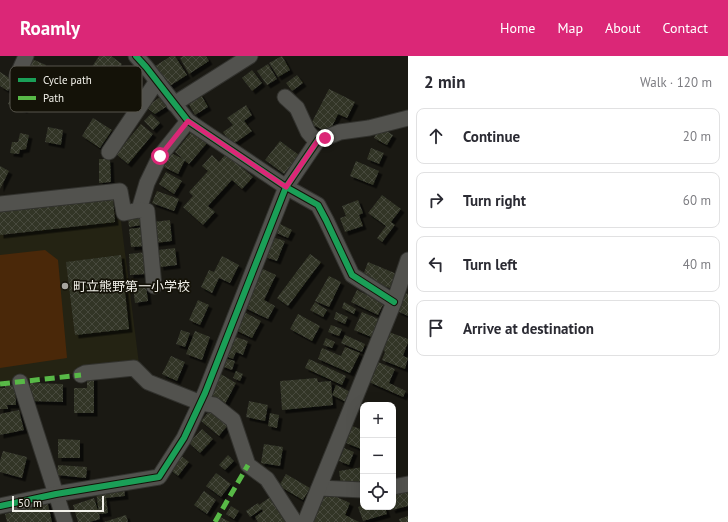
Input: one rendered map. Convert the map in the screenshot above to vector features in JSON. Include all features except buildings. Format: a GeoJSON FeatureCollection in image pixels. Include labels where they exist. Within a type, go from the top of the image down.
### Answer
{"type":"FeatureCollection","features":[{"type":"Feature","properties":{"kind":"street"},"geometry":{"type":"LineString","coordinates":[[22,66],[26,56]]}},
{"type":"Feature","properties":{"kind":"street"},"geometry":{"type":"LineString","coordinates":[[174,104],[250,56]]}},
{"type":"Feature","properties":{"kind":"street"},"geometry":{"type":"LineString","coordinates":[[142,57],[146,67],[188,121],[286,187],[318,205],[352,275],[394,302]]}},
{"type":"Feature","properties":{"kind":"street"},"geometry":{"type":"LineString","coordinates":[[142,103],[157,81]]}},
{"type":"Feature","properties":{"kind":"street"},"geometry":{"type":"LineString","coordinates":[[284,97],[297,108],[308,132],[316,140],[318,140]]}},
{"type":"Feature","properties":{"kind":"street"},"geometry":{"type":"LineString","coordinates":[[109,152],[136,112]]}},
{"type":"Feature","properties":{"kind":"street"},"geometry":{"type":"LineString","coordinates":[[0,506],[56,494],[159,477],[184,438],[201,402],[286,187],[318,140],[340,132],[369,128],[408,118]]}},
{"type":"Feature","properties":{"kind":"street"},"geometry":{"type":"LineString","coordinates":[[138,210],[147,183],[160,156],[188,121]]}},
{"type":"Feature","properties":{"kind":"street"},"geometry":{"type":"LineString","coordinates":[[0,204],[120,191],[124,213],[138,210],[147,211],[154,286]]}},
{"type":"Feature","properties":{"kind":"street"},"geometry":{"type":"LineString","coordinates":[[305,522],[394,302],[408,260]]}},
{"type":"Feature","properties":{"kind":"street"},"geometry":{"type":"LineString","coordinates":[[81,375],[85,373],[134,368],[148,382],[201,402],[214,405],[233,420],[248,465],[267,479],[295,522]]}},
{"type":"Feature","properties":{"kind":"street"},"geometry":{"type":"LineString","coordinates":[[20,382],[65,522]]}},
{"type":"Feature","properties":{"kind":"street"},"geometry":{"type":"LineString","coordinates":[[396,486],[408,484]]}},
{"type":"Feature","properties":{"kind":"street"},"geometry":{"type":"LineString","coordinates":[[319,488],[360,490]]}},
{"type":"Feature","properties":{"kind":"shaded area","name":"町立熊野第一小学校"},"geometry":{"type":"Polygon","coordinates":[[[118,197],[139,364],[0,383],[0,209],[118,197]]]}},
{"type":"Feature","properties":{"kind":"shaded area"},"geometry":{"type":"Polygon","coordinates":[[[45,250],[58,260],[67,358],[0,368],[0,255],[45,250]]]}},
{"type":"Feature","properties":{"kind":"marked path"},"geometry":{"type":"LineString","coordinates":[[0,384],[81,375]]}},
{"type":"Feature","properties":{"kind":"marked path"},"geometry":{"type":"LineString","coordinates":[[215,522],[248,465]]}},
{"type":"Feature","properties":{"kind":"cycle path"},"geometry":{"type":"LineString","coordinates":[[136,56],[188,121],[286,187],[318,205],[352,275],[394,302]]}},
{"type":"Feature","properties":{"kind":"cycle path"},"geometry":{"type":"LineString","coordinates":[[0,506],[56,494],[159,477],[184,438],[205,393],[286,187],[318,140]]}},
{"type":"Feature","properties":{"kind":"place","name":"町立熊野第一小学校"},"geometry":{"type":"Point","coordinates":[65,286]}},
{"type":"Feature","properties":{"kind":"route"},"geometry":{"type":"LineString","coordinates":[[160,156],[188,121],[286,187],[318,140],[325,138]]}}]}
